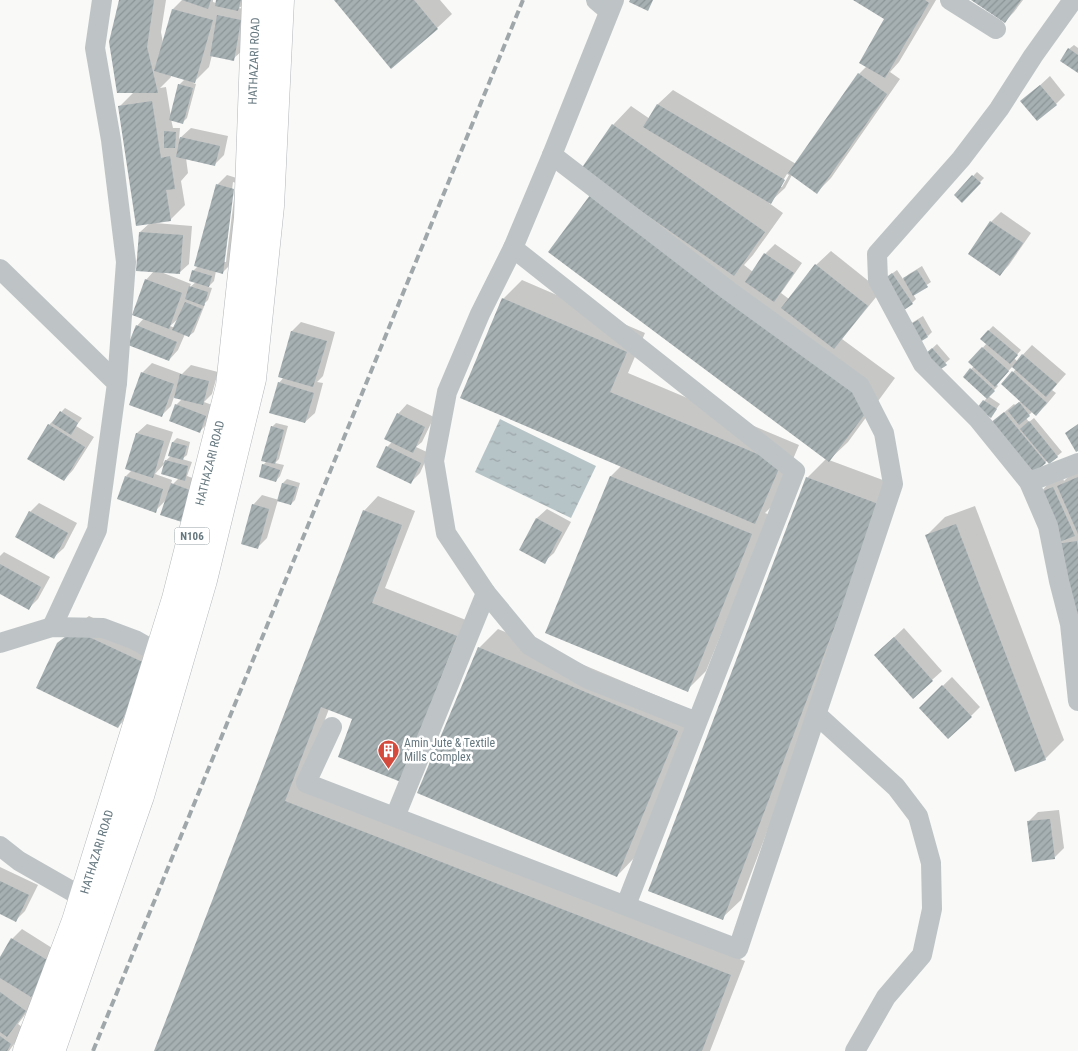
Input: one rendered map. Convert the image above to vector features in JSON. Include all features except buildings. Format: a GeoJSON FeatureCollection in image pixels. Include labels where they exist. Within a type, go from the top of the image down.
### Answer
{"type":"FeatureCollection","features":[{"type":"Feature","properties":{"kind":"highway","name":"HATHAZARI ROAD"},"geometry":{"type":"LineString","coordinates":[[27,1051],[73,930],[176,600],[230,386],[248,218],[256,0]]}},
{"type":"Feature","properties":{"kind":"highway","name":"HATHAZARI ROAD"},"geometry":{"type":"LineString","coordinates":[[51,1051],[140,796],[202,580],[252,378],[270,206],[280,0]]}},
{"type":"Feature","properties":{"kind":"street"},"geometry":{"type":"LineString","coordinates":[[52,627],[97,530],[117,383],[126,262],[111,140],[95,48],[102,0]]}},
{"type":"Feature","properties":{"kind":"street"},"geometry":{"type":"LineString","coordinates":[[950,0],[996,29]]}},
{"type":"Feature","properties":{"kind":"street"},"geometry":{"type":"LineString","coordinates":[[1073,0],[1033,56],[999,109],[966,152],[877,254],[878,280],[923,364],[978,419],[1028,482],[1048,526],[1058,581],[1074,623],[1078,701]]}},
{"type":"Feature","properties":{"kind":"street"},"geometry":{"type":"LineString","coordinates":[[606,4],[552,155],[513,248],[480,314],[447,392],[434,461],[446,533],[486,593],[529,644],[588,679],[697,722]]}},
{"type":"Feature","properties":{"kind":"street"},"geometry":{"type":"LineString","coordinates":[[332,727],[306,783],[738,949],[894,484],[884,434],[860,386],[729,291],[552,155]]}},
{"type":"Feature","properties":{"kind":"street"},"geometry":{"type":"LineString","coordinates":[[513,248],[795,471],[626,906]]}},
{"type":"Feature","properties":{"kind":"street"},"geometry":{"type":"LineString","coordinates":[[0,269],[117,383]]}},
{"type":"Feature","properties":{"kind":"street"},"geometry":{"type":"LineString","coordinates":[[1028,482],[1078,463]]}},
{"type":"Feature","properties":{"kind":"street"},"geometry":{"type":"LineString","coordinates":[[395,817],[486,593]]}},
{"type":"Feature","properties":{"kind":"street"},"geometry":{"type":"LineString","coordinates":[[0,643],[52,627],[103,628],[135,640],[158,653]]}},
{"type":"Feature","properties":{"kind":"street"},"geometry":{"type":"LineString","coordinates":[[817,715],[896,787],[918,816],[931,863],[932,909],[922,955],[886,997],[855,1051]]}},
{"type":"Feature","properties":{"kind":"street"},"geometry":{"type":"LineString","coordinates":[[0,846],[19,861],[75,893],[84,896]]}},
{"type":"Feature","properties":{"kind":"water"},"geometry":{"type":"Polygon","coordinates":[[[500,419],[596,466],[571,518],[475,472],[500,419]]]}},
{"type":"Feature","properties":{"kind":"railway"},"geometry":{"type":"LineString","coordinates":[[93,1051],[523,0]]}},
{"type":"Feature","properties":{"kind":"place","name":"Amin Jute & Textile Mills Complex"},"geometry":{"type":"Point","coordinates":[388,769]}}]}
